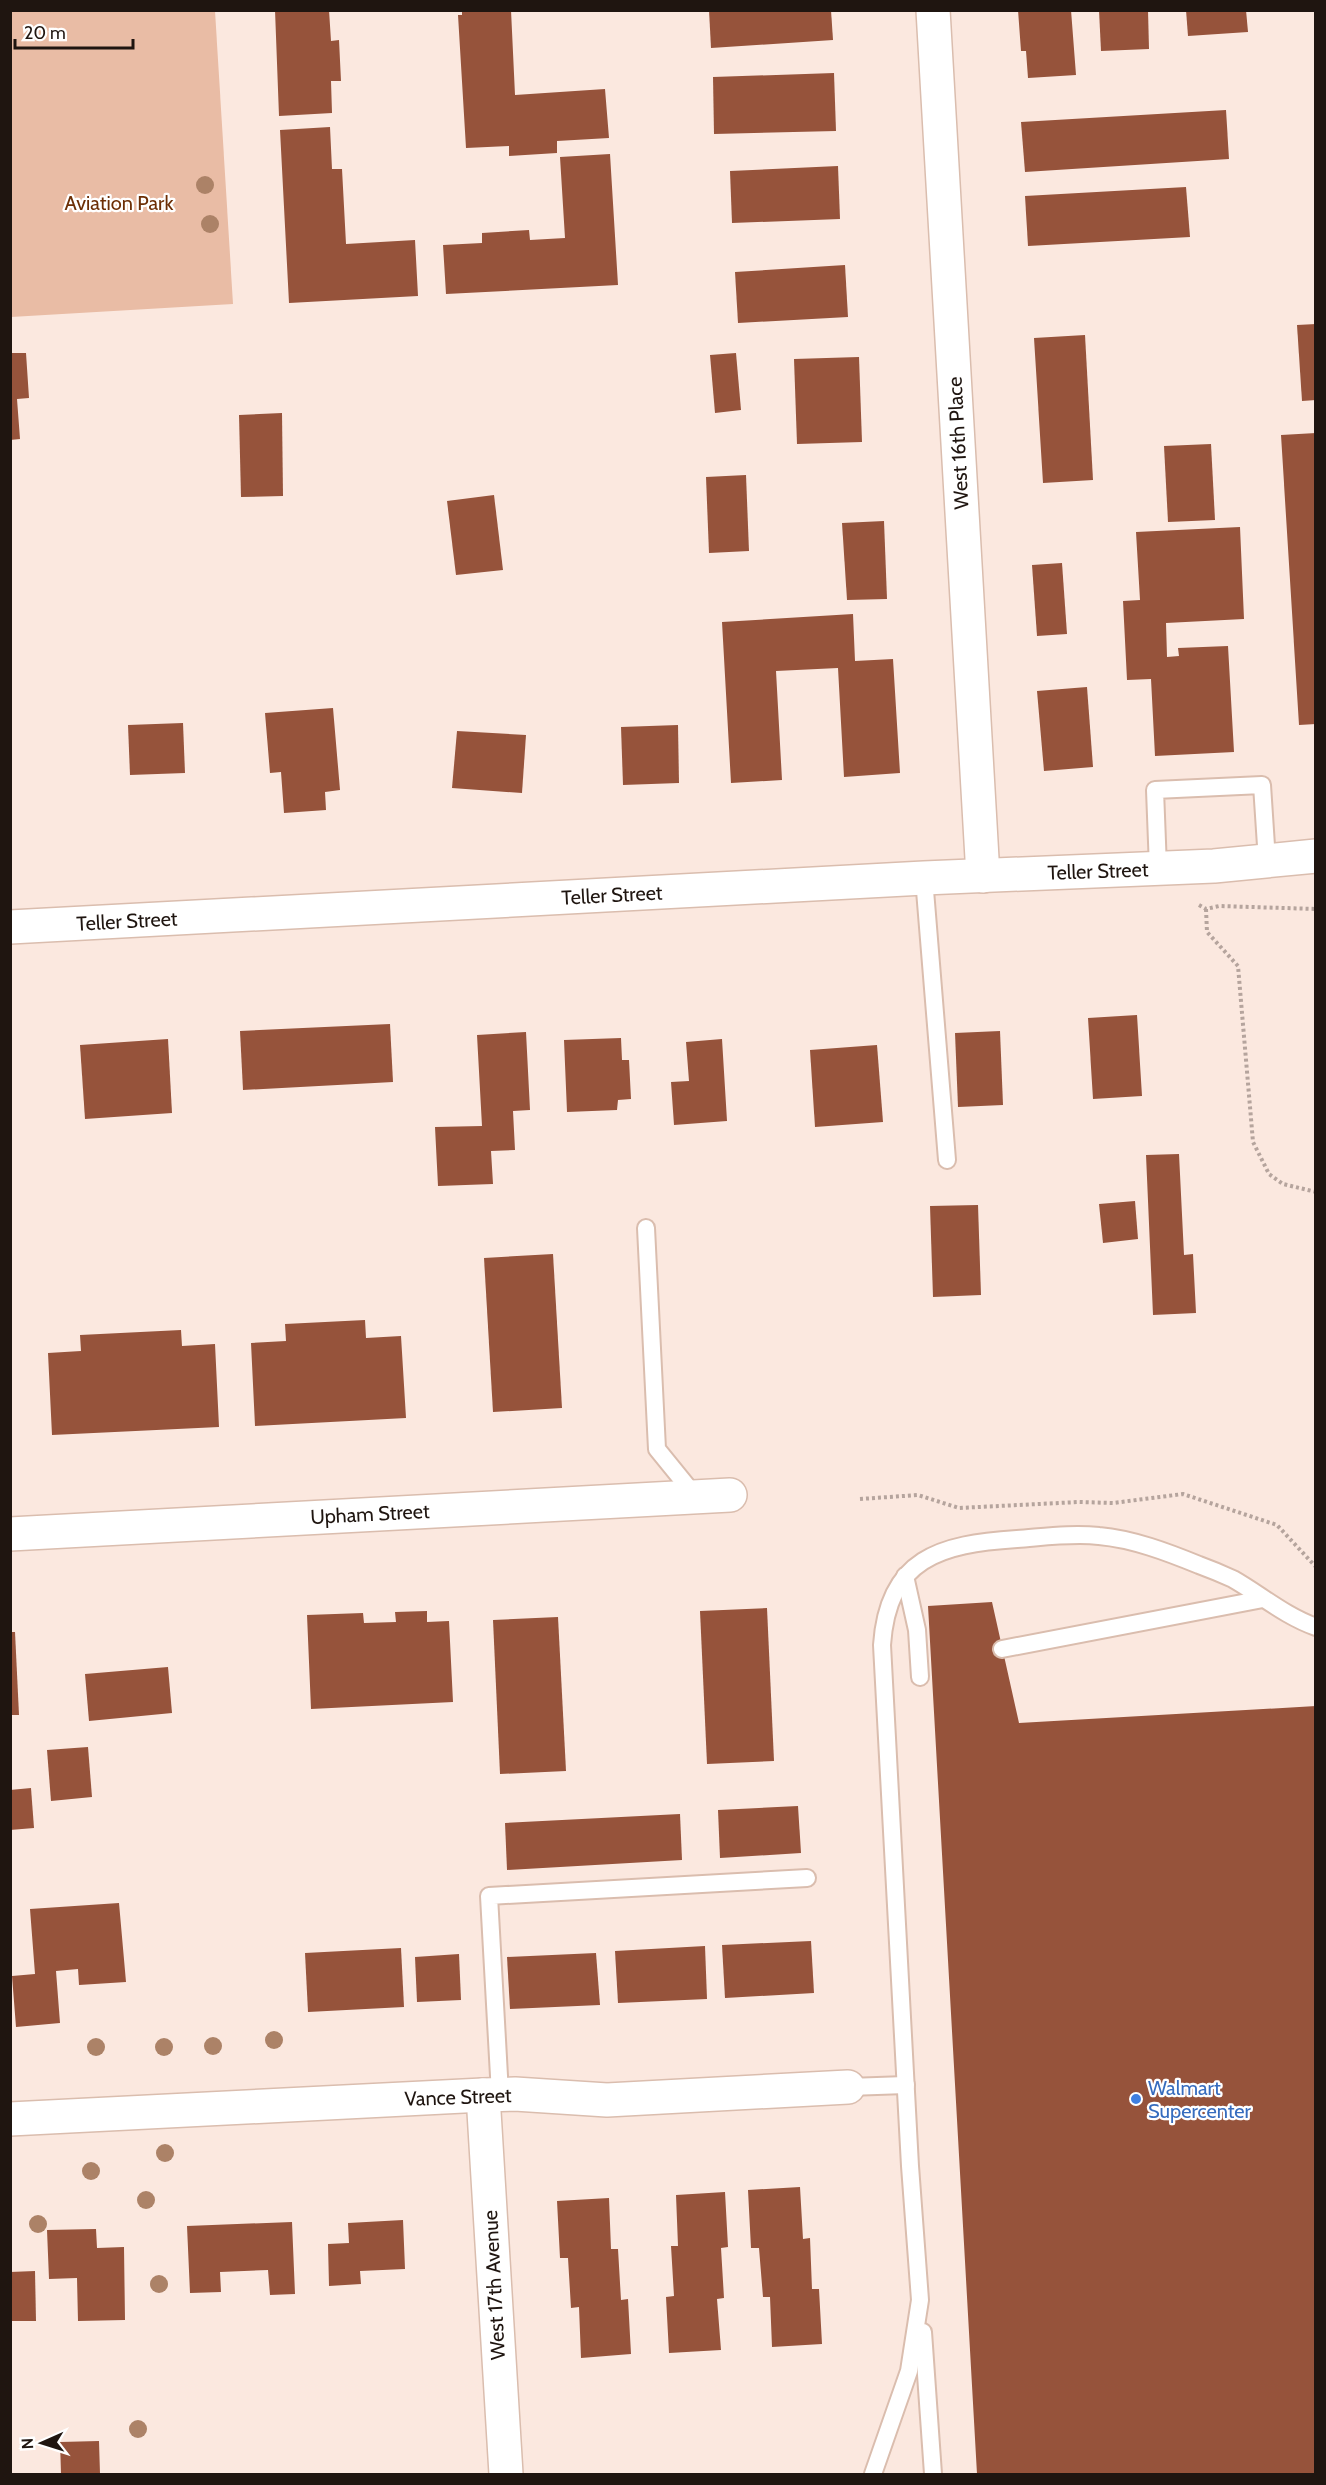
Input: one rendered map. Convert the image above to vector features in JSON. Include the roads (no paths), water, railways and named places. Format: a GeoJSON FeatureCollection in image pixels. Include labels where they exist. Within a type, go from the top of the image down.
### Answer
{"type":"FeatureCollection","features":[{"type":"Feature","properties":{"kind":"street","name":"West 16th Place"},"geometry":{"type":"LineString","coordinates":[[933,10],[983,876]]}},
{"type":"Feature","properties":{"kind":"street","name":"Teller Street"},"geometry":{"type":"LineString","coordinates":[[10,927],[924,878],[1214,866],[1316,856]]}},
{"type":"Feature","properties":{"kind":"street","name":"Teller Street"},"geometry":{"type":"LineString","coordinates":[[1214,866],[1316,874]]}},
{"type":"Feature","properties":{"kind":"street","name":"Upham Street"},"geometry":{"type":"LineString","coordinates":[[10,1533],[730,1496]]}},
{"type":"Feature","properties":{"kind":"street","name":"Vance Street"},"geometry":{"type":"LineString","coordinates":[[10,2119],[491,2095],[607,2100],[848,2087]]}},
{"type":"Feature","properties":{"kind":"street","name":"West 17th Avenue"},"geometry":{"type":"LineString","coordinates":[[491,2095],[506,2475]]}},
{"type":"Feature","properties":{"kind":"lane"},"geometry":{"type":"LineString","coordinates":[[1158,868],[1155,790],[1262,785],[1267,861]]}},
{"type":"Feature","properties":{"kind":"lane"},"geometry":{"type":"LineString","coordinates":[[924,878],[947,1160]]}},
{"type":"Feature","properties":{"kind":"lane"},"geometry":{"type":"LineString","coordinates":[[646,1228],[657,1449],[696,1497]]}},
{"type":"Feature","properties":{"kind":"lane"},"geometry":{"type":"LineString","coordinates":[[933,2475],[906,2085],[882,1645],[888,1605],[894,1591],[905,1576],[928,1557],[956,1546],[994,1540],[1091,1535],[1139,1544],[1198,1564],[1232,1579],[1300,1621],[1316,1627]]}},
{"type":"Feature","properties":{"kind":"lane"},"geometry":{"type":"LineString","coordinates":[[905,1576],[917,1630],[920,1677]]}},
{"type":"Feature","properties":{"kind":"lane"},"geometry":{"type":"LineString","coordinates":[[1002,1648],[1263,1599]]}},
{"type":"Feature","properties":{"kind":"lane"},"geometry":{"type":"LineString","coordinates":[[491,2095],[489,1896],[807,1878]]}},
{"type":"Feature","properties":{"kind":"lane","name":"Vance Street"},"geometry":{"type":"LineString","coordinates":[[848,2087],[906,2085]]}},
{"type":"Feature","properties":{"kind":"lane"},"geometry":{"type":"LineString","coordinates":[[873,2475],[909,2371],[915,2345],[920,2300]]}},
{"type":"Feature","properties":{"kind":"place","name":"Walmart Supercenter"},"geometry":{"type":"Point","coordinates":[1136,2099]}},
{"type":"Feature","properties":{"kind":"park label","name":"Aviation Park"},"geometry":{"type":"Point","coordinates":[119,203]}}]}
